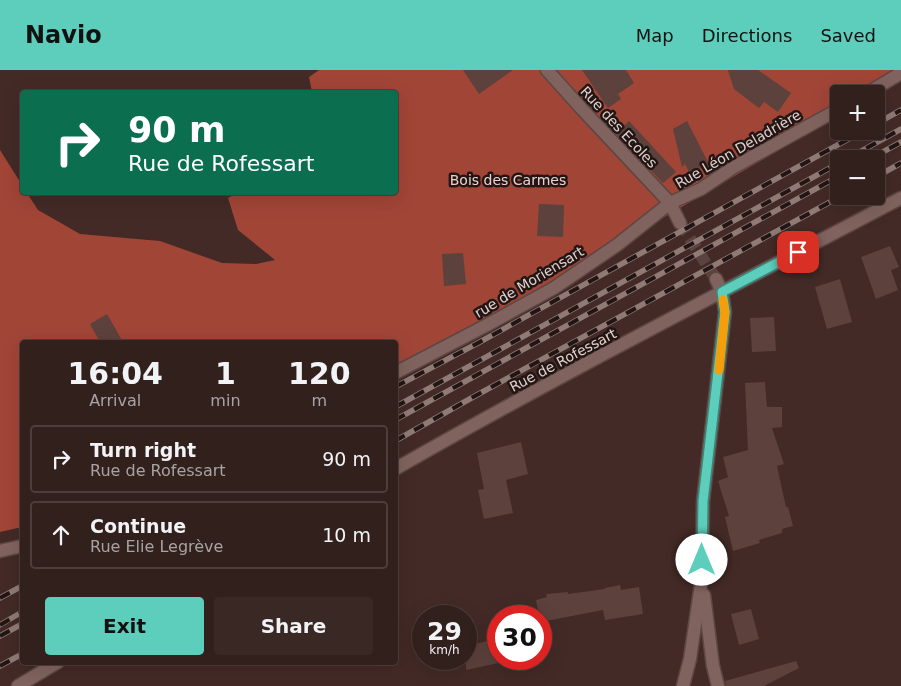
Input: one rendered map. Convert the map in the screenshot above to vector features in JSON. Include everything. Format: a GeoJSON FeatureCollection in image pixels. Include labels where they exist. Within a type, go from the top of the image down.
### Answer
{"type":"FeatureCollection","features":[{"type":"Feature","properties":{"kind":"street","name":"Rue des Ecoles"},"geometry":{"type":"LineString","coordinates":[[547,70],[670,203]]}},
{"type":"Feature","properties":{"kind":"street"},"geometry":{"type":"LineString","coordinates":[[882,85],[901,74]]}},
{"type":"Feature","properties":{"kind":"street","name":"Rue Léon Deladrière"},"geometry":{"type":"LineString","coordinates":[[680,223],[670,203],[702,189],[734,168],[830,114]]}},
{"type":"Feature","properties":{"kind":"street","name":"Rue de Rofessart"},"geometry":{"type":"LineString","coordinates":[[398,467],[459,432],[901,198]]}},
{"type":"Feature","properties":{"kind":"street","name":"rue de Moriensart"},"geometry":{"type":"LineString","coordinates":[[398,371],[554,288],[617,245],[670,203]]}},
{"type":"Feature","properties":{"kind":"street"},"geometry":{"type":"LineString","coordinates":[[683,686],[690,659],[702,577],[703,501],[725,312],[722,292],[716,279]]}},
{"type":"Feature","properties":{"kind":"street"},"geometry":{"type":"LineString","coordinates":[[0,551],[20,546]]}},
{"type":"Feature","properties":{"kind":"street"},"geometry":{"type":"LineString","coordinates":[[702,577],[713,666],[718,686]]}},
{"type":"Feature","properties":{"kind":"street"},"geometry":{"type":"LineString","coordinates":[[18,686],[53,665]]}},
{"type":"Feature","properties":{"kind":"green space","name":"Bois des Carmes"},"geometry":{"type":"Polygon","coordinates":[[[319,70],[901,70],[884,85],[830,85],[830,120],[531,295],[398,364],[398,340],[20,340],[20,527],[0,532],[0,150],[20,182],[20,195],[28,195],[38,210],[80,234],[160,241],[222,263],[256,264],[275,260],[238,230],[228,198],[233,195],[398,195],[398,90],[312,90],[309,77],[319,70]]]}},
{"type":"Feature","properties":{"kind":"building"},"geometry":{"type":"Polygon","coordinates":[[[463,70],[513,70],[479,94],[463,70]]]}},
{"type":"Feature","properties":{"kind":"building"},"geometry":{"type":"Polygon","coordinates":[[[582,70],[626,70],[634,83],[618,94],[621,99],[608,108],[582,70]]]}},
{"type":"Feature","properties":{"kind":"building"},"geometry":{"type":"Polygon","coordinates":[[[728,70],[758,70],[791,93],[778,112],[764,102],[759,108],[734,89],[728,70]]]}},
{"type":"Feature","properties":{"kind":"building"},"geometry":{"type":"Polygon","coordinates":[[[629,121],[676,172],[663,183],[616,134],[629,121]]]}},
{"type":"Feature","properties":{"kind":"building"},"geometry":{"type":"Polygon","coordinates":[[[687,121],[709,164],[690,174],[685,164],[682,167],[673,129],[687,121]]]}},
{"type":"Feature","properties":{"kind":"building"},"geometry":{"type":"Polygon","coordinates":[[[539,204],[564,205],[563,237],[537,236],[539,204]]]}},
{"type":"Feature","properties":{"kind":"building"},"geometry":{"type":"Polygon","coordinates":[[[890,246],[899,267],[891,270],[898,290],[876,299],[861,257],[890,246]]]}},
{"type":"Feature","properties":{"kind":"building"},"geometry":{"type":"Polygon","coordinates":[[[463,253],[466,284],[444,286],[442,254],[463,253]]]}},
{"type":"Feature","properties":{"kind":"building"},"geometry":{"type":"Polygon","coordinates":[[[840,279],[852,322],[827,329],[815,287],[840,279]]]}},
{"type":"Feature","properties":{"kind":"building"},"geometry":{"type":"Polygon","coordinates":[[[107,314],[122,340],[99,340],[90,324],[107,314]]]}},
{"type":"Feature","properties":{"kind":"building"},"geometry":{"type":"Polygon","coordinates":[[[774,317],[776,351],[752,352],[750,318],[774,317]]]}},
{"type":"Feature","properties":{"kind":"building"},"geometry":{"type":"Polygon","coordinates":[[[765,382],[767,407],[782,407],[782,427],[772,428],[784,464],[777,466],[786,507],[788,507],[793,526],[782,529],[782,533],[759,540],[760,543],[733,551],[725,517],[729,516],[718,481],[728,477],[723,457],[748,450],[745,383],[765,382]]]}},
{"type":"Feature","properties":{"kind":"building"},"geometry":{"type":"Polygon","coordinates":[[[521,442],[528,474],[506,480],[513,513],[484,519],[478,490],[484,489],[477,453],[521,442]]]}},
{"type":"Feature","properties":{"kind":"building"},"geometry":{"type":"Polygon","coordinates":[[[620,585],[621,590],[639,587],[643,614],[605,620],[603,610],[552,620],[552,605],[537,605],[536,600],[547,597],[546,594],[568,592],[568,594],[620,585]]]}},
{"type":"Feature","properties":{"kind":"building"},"geometry":{"type":"Polygon","coordinates":[[[751,609],[759,639],[739,645],[731,614],[751,609]]]}},
{"type":"Feature","properties":{"kind":"building"},"geometry":{"type":"Polygon","coordinates":[[[487,641],[487,665],[477,668],[477,643],[487,641]]]}},
{"type":"Feature","properties":{"kind":"building"},"geometry":{"type":"Polygon","coordinates":[[[796,661],[799,668],[764,686],[726,686],[725,681],[796,661]]]}},
{"type":"Feature","properties":{"kind":"tunnel"},"geometry":{"type":"LineString","coordinates":[[680,223],[716,279]]}},
{"type":"Feature","properties":{"kind":"railway"},"geometry":{"type":"LineString","coordinates":[[885,119],[901,110]]}},
{"type":"Feature","properties":{"kind":"railway"},"geometry":{"type":"LineString","coordinates":[[863,150],[901,129]]}},
{"type":"Feature","properties":{"kind":"railway"},"geometry":{"type":"LineString","coordinates":[[398,385],[847,140]]}},
{"type":"Feature","properties":{"kind":"railway"},"geometry":{"type":"LineString","coordinates":[[885,151],[901,142]]}},
{"type":"Feature","properties":{"kind":"railway"},"geometry":{"type":"LineString","coordinates":[[885,172],[901,163]]}},
{"type":"Feature","properties":{"kind":"railway"},"geometry":{"type":"LineString","coordinates":[[398,405],[830,168]]}},
{"type":"Feature","properties":{"kind":"railway"},"geometry":{"type":"LineString","coordinates":[[398,418],[830,181]]}},
{"type":"Feature","properties":{"kind":"railway"},"geometry":{"type":"LineString","coordinates":[[398,439],[830,202]]}},
{"type":"Feature","properties":{"kind":"railway"},"geometry":{"type":"LineString","coordinates":[[0,598],[20,587]]}},
{"type":"Feature","properties":{"kind":"railway"},"geometry":{"type":"LineString","coordinates":[[0,625],[20,613]]}},
{"type":"Feature","properties":{"kind":"railway"},"geometry":{"type":"LineString","coordinates":[[0,636],[20,625]]}},
{"type":"Feature","properties":{"kind":"railway"},"geometry":{"type":"LineString","coordinates":[[0,666],[20,655]]}},
{"type":"Feature","properties":{"kind":"slow traffic"},"geometry":{"type":"LineString","coordinates":[[719,370],[725,312],[723,300]]}},
{"type":"Feature","properties":{"kind":"route"},"geometry":{"type":"LineString","coordinates":[[702,560],[705,478],[725,312],[722,292],[798,252]]}}]}
